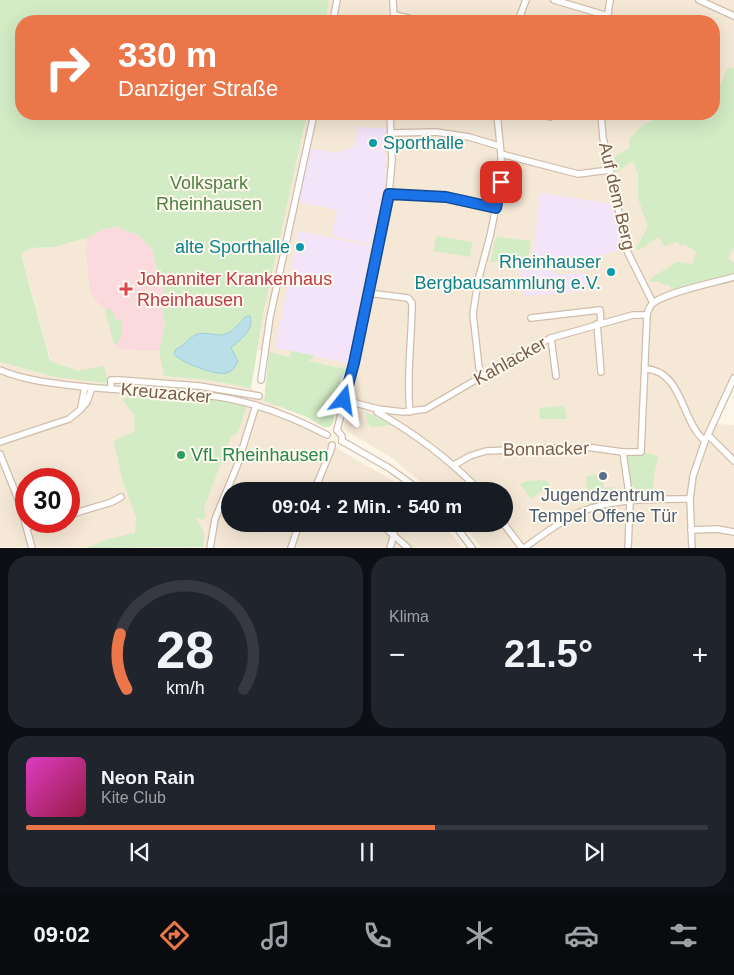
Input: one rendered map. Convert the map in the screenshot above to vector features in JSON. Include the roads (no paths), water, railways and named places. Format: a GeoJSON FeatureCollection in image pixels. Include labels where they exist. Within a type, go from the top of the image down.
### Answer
{"type":"FeatureCollection","features":[{"type":"Feature","properties":{"kind":"street"},"geometry":{"type":"LineString","coordinates":[[334,15],[337,0]]}},
{"type":"Feature","properties":{"kind":"street"},"geometry":{"type":"LineString","coordinates":[[393,0],[395,15]]}},
{"type":"Feature","properties":{"kind":"street"},"geometry":{"type":"LineString","coordinates":[[520,15],[526,0]]}},
{"type":"Feature","properties":{"kind":"street"},"geometry":{"type":"LineString","coordinates":[[554,0],[596,15]]}},
{"type":"Feature","properties":{"kind":"street"},"geometry":{"type":"LineString","coordinates":[[608,15],[610,0]]}},
{"type":"Feature","properties":{"kind":"street"},"geometry":{"type":"LineString","coordinates":[[699,0],[734,16]]}},
{"type":"Feature","properties":{"kind":"street"},"geometry":{"type":"LineString","coordinates":[[261,380],[270,317],[313,120]]}},
{"type":"Feature","properties":{"kind":"street"},"geometry":{"type":"LineString","coordinates":[[336,430],[354,363],[389,194],[392,174],[390,120]]}},
{"type":"Feature","properties":{"kind":"street"},"geometry":{"type":"LineString","coordinates":[[482,377],[479,368],[473,314],[478,281],[501,182],[501,154],[498,120]]}},
{"type":"Feature","properties":{"kind":"street","name":"Auf dem Berg"},"geometry":{"type":"LineString","coordinates":[[602,120],[603,138],[628,253],[653,303]]}},
{"type":"Feature","properties":{"kind":"street"},"geometry":{"type":"LineString","coordinates":[[391,133],[437,132],[470,137],[500,146]]}},
{"type":"Feature","properties":{"kind":"street"},"geometry":{"type":"LineString","coordinates":[[501,154],[578,174],[610,170]]}},
{"type":"Feature","properties":{"kind":"street"},"geometry":{"type":"LineString","coordinates":[[389,194],[458,198],[496,208]]}},
{"type":"Feature","properties":{"kind":"street"},"geometry":{"type":"LineString","coordinates":[[734,277],[688,289],[653,303],[647,315],[645,369],[656,371],[672,382],[698,433],[734,461]]}},
{"type":"Feature","properties":{"kind":"street"},"geometry":{"type":"LineString","coordinates":[[368,293],[408,298],[412,303],[407,412],[400,425]]}},
{"type":"Feature","properties":{"kind":"street"},"geometry":{"type":"LineString","coordinates":[[531,318],[600,310],[601,372]]}},
{"type":"Feature","properties":{"kind":"street","name":"Kahlacker"},"geometry":{"type":"LineString","coordinates":[[344,400],[378,409],[407,412],[426,408],[551,338],[633,314],[647,315]]}},
{"type":"Feature","properties":{"kind":"street"},"geometry":{"type":"LineString","coordinates":[[551,338],[556,376]]}},
{"type":"Feature","properties":{"kind":"street","name":"Bonnacker"},"geometry":{"type":"LineString","coordinates":[[454,465],[470,456],[486,451],[586,447],[623,452],[641,452],[645,369]]}},
{"type":"Feature","properties":{"kind":"street","name":"Kreuzacker"},"geometry":{"type":"LineString","coordinates":[[0,370],[37,381],[92,388],[212,396],[256,405],[291,418],[327,435]]}},
{"type":"Feature","properties":{"kind":"street"},"geometry":{"type":"LineString","coordinates":[[692,548],[690,499],[693,476],[706,438],[734,378]]}},
{"type":"Feature","properties":{"kind":"street"},"geometry":{"type":"LineString","coordinates":[[111,389],[111,380],[120,380],[199,386],[258,396]]}},
{"type":"Feature","properties":{"kind":"street"},"geometry":{"type":"LineString","coordinates":[[119,389],[120,380]]}},
{"type":"Feature","properties":{"kind":"street"},"geometry":{"type":"LineString","coordinates":[[80,410],[84,387]]}},
{"type":"Feature","properties":{"kind":"street"},"geometry":{"type":"LineString","coordinates":[[0,442],[69,419],[87,402],[92,388]]}},
{"type":"Feature","properties":{"kind":"street"},"geometry":{"type":"LineString","coordinates":[[210,548],[215,519],[237,466],[256,405]]}},
{"type":"Feature","properties":{"kind":"street","name":"Kahlacker"},"geometry":{"type":"LineString","coordinates":[[378,409],[377,412],[400,425],[454,465],[471,482]]}},
{"type":"Feature","properties":{"kind":"street"},"geometry":{"type":"LineString","coordinates":[[336,430],[331,430],[327,435],[327,441],[332,445],[338,445],[342,441]]}},
{"type":"Feature","properties":{"kind":"street"},"geometry":{"type":"LineString","coordinates":[[336,430],[342,436],[342,441]]}},
{"type":"Feature","properties":{"kind":"street"},"geometry":{"type":"LineString","coordinates":[[342,441],[389,468],[408,482]]}},
{"type":"Feature","properties":{"kind":"street"},"geometry":{"type":"LineString","coordinates":[[318,482],[332,445]]}},
{"type":"Feature","properties":{"kind":"street"},"geometry":{"type":"LineString","coordinates":[[623,452],[630,502],[628,548]]}},
{"type":"Feature","properties":{"kind":"street"},"geometry":{"type":"LineString","coordinates":[[0,454],[15,492]]}},
{"type":"Feature","properties":{"kind":"street"},"geometry":{"type":"LineString","coordinates":[[80,512],[122,497]]}},
{"type":"Feature","properties":{"kind":"street"},"geometry":{"type":"LineString","coordinates":[[510,532],[523,548],[576,514],[601,505],[690,499]]}},
{"type":"Feature","properties":{"kind":"street"},"geometry":{"type":"LineString","coordinates":[[691,530],[717,529],[734,532]]}},
{"type":"Feature","properties":{"kind":"street"},"geometry":{"type":"LineString","coordinates":[[292,548],[297,532]]}},
{"type":"Feature","properties":{"kind":"street"},"geometry":{"type":"LineString","coordinates":[[391,532],[408,548]]}},
{"type":"Feature","properties":{"kind":"street"},"geometry":{"type":"LineString","coordinates":[[460,532],[472,548]]}},
{"type":"Feature","properties":{"kind":"street"},"geometry":{"type":"LineString","coordinates":[[28,533],[32,548]]}},
{"type":"Feature","properties":{"kind":"street"},"geometry":{"type":"LineString","coordinates":[[390,548],[394,534]]}},
{"type":"Feature","properties":{"kind":"water"},"geometry":{"type":"Polygon","coordinates":[[[246,316],[250,316],[249,330],[231,348],[238,361],[229,372],[215,373],[199,368],[178,358],[174,354],[176,349],[195,335],[203,333],[226,334],[234,329],[246,316]]]}},
{"type":"Feature","properties":{"kind":"place","name":"Sporthalle"},"geometry":{"type":"Point","coordinates":[373,143]}},
{"type":"Feature","properties":{"kind":"place","name":"alte Sporthalle"},"geometry":{"type":"Point","coordinates":[300,247]}},
{"type":"Feature","properties":{"kind":"place","name":"Rheinhauser Bergbausammlung e.V."},"geometry":{"type":"Point","coordinates":[611,272]}},
{"type":"Feature","properties":{"kind":"place","name":"Johanniter Krankenhaus Rheinhausen"},"geometry":{"type":"Point","coordinates":[126,289]}},
{"type":"Feature","properties":{"kind":"place","name":"VfL Rheinhausen"},"geometry":{"type":"Point","coordinates":[181,455]}},
{"type":"Feature","properties":{"kind":"place","name":"Jugendzentrum Tempel Offene Tür"},"geometry":{"type":"Point","coordinates":[603,476]}},
{"type":"Feature","properties":{"kind":"park label","name":"Volkspark Rheinhausen"},"geometry":{"type":"Point","coordinates":[209,193]}}]}
